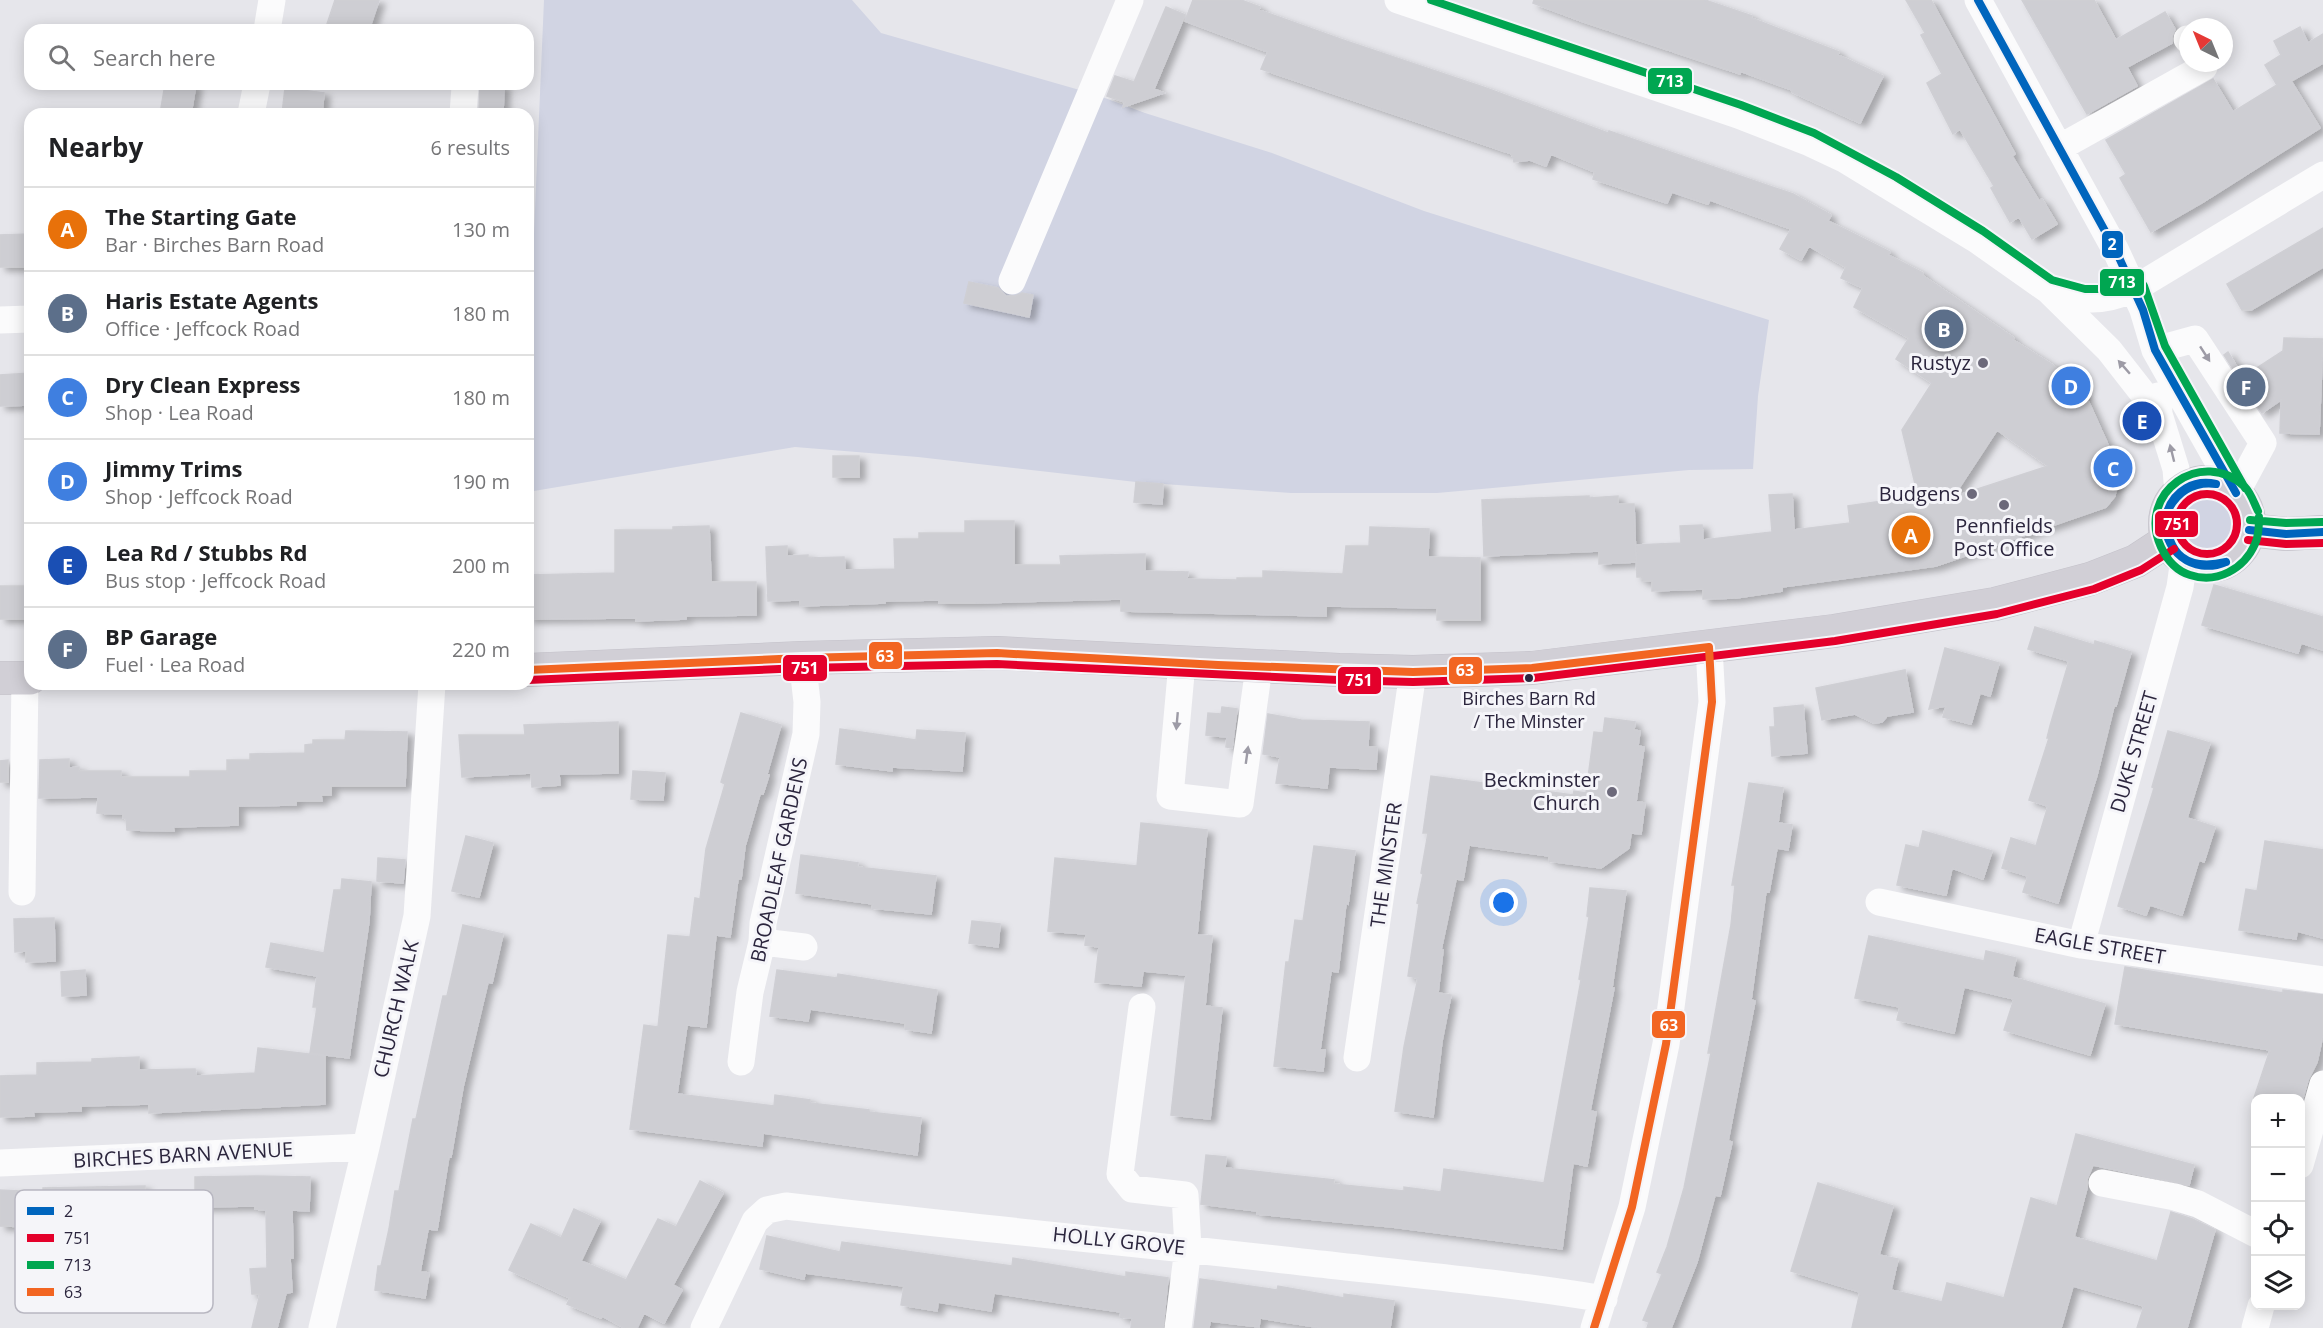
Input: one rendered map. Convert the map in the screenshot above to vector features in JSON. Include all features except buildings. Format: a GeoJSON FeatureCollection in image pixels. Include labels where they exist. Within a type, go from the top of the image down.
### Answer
{"type":"FeatureCollection","features":[{"type":"Feature","properties":{"kind":"main road"},"geometry":{"type":"LineString","coordinates":[[2200,482],[2213,482],[2236,493],[2245,504],[2249,516],[2249,530],[2244,544],[2235,555],[2223,563],[2209,566],[2194,564],[2176,549],[2165,528],[2170,503],[2178,494],[2188,486],[2200,482]]}},
{"type":"Feature","properties":{"kind":"main road"},"geometry":{"type":"LineString","coordinates":[[2249,530],[2286,534],[2323,532]]}},
{"type":"Feature","properties":{"kind":"main road"},"geometry":{"type":"LineString","coordinates":[[534,670],[802,658],[997,653],[1259,667],[1413,672],[1532,668],[1834,631],[1995,604],[2090,579],[2136,561],[2176,549]]}},
{"type":"Feature","properties":{"kind":"street"},"geometry":{"type":"LineString","coordinates":[[268,24],[272,0]]}},
{"type":"Feature","properties":{"kind":"street"},"geometry":{"type":"LineString","coordinates":[[1012,281],[1130,0]]}},
{"type":"Feature","properties":{"kind":"street"},"geometry":{"type":"LineString","coordinates":[[1398,0],[1738,115],[1810,143],[1890,186],[1977,240],[2048,290],[2109,350],[2159,414]]}},
{"type":"Feature","properties":{"kind":"street"},"geometry":{"type":"LineString","coordinates":[[1978,0],[2116,251],[2134,288],[2155,350],[2236,493]]}},
{"type":"Feature","properties":{"kind":"street"},"geometry":{"type":"LineString","coordinates":[[2059,148],[2195,72]]}},
{"type":"Feature","properties":{"kind":"street"},"geometry":{"type":"LineString","coordinates":[[252,108],[256,90]]}},
{"type":"Feature","properties":{"kind":"street"},"geometry":{"type":"LineString","coordinates":[[460,90],[462,108]]}},
{"type":"Feature","properties":{"kind":"street"},"geometry":{"type":"LineString","coordinates":[[2048,290],[2083,299],[2100,300],[2117,296],[2323,175]]}},
{"type":"Feature","properties":{"kind":"street"},"geometry":{"type":"LineString","coordinates":[[0,320],[24,320]]}},
{"type":"Feature","properties":{"kind":"street"},"geometry":{"type":"LineString","coordinates":[[2155,350],[2195,339],[2263,443],[2236,493]]}},
{"type":"Feature","properties":{"kind":"street"},"geometry":{"type":"LineString","coordinates":[[2155,350],[2159,414],[2171,448],[2178,494]]}},
{"type":"Feature","properties":{"kind":"street","name":"DUKE STREET"},"geometry":{"type":"LineString","coordinates":[[2080,945],[2180,587],[2176,549]]}},
{"type":"Feature","properties":{"kind":"street"},"geometry":{"type":"LineString","coordinates":[[1594,1328],[1632,1207],[1666,1044],[1712,702],[1709,647]]}},
{"type":"Feature","properties":{"kind":"street","name":"BROADLEAF GARDENS"},"geometry":{"type":"LineString","coordinates":[[741,1062],[750,992],[762,942],[763,923],[806,734],[807,702],[802,658]]}},
{"type":"Feature","properties":{"kind":"street"},"geometry":{"type":"LineString","coordinates":[[1182,663],[1170,796],[1240,804],[1259,667]]}},
{"type":"Feature","properties":{"kind":"street","name":"THE MINSTER"},"geometry":{"type":"LineString","coordinates":[[1357,1058],[1413,672]]}},
{"type":"Feature","properties":{"kind":"street"},"geometry":{"type":"LineString","coordinates":[[18,678],[22,892]]}},
{"type":"Feature","properties":{"kind":"street","name":"CHURCH WALK"},"geometry":{"type":"LineString","coordinates":[[322,1328],[366,1147],[417,916],[432,690]]}},
{"type":"Feature","properties":{"kind":"street","name":"EAGLE STREET"},"geometry":{"type":"LineString","coordinates":[[1879,902],[2080,945],[2323,980]]}},
{"type":"Feature","properties":{"kind":"street"},"geometry":{"type":"LineString","coordinates":[[762,942],[804,947]]}},
{"type":"Feature","properties":{"kind":"street"},"geometry":{"type":"LineString","coordinates":[[1142,1007],[1120,1174],[1132,1189],[1185,1194],[1188,1248],[1178,1328]]}},
{"type":"Feature","properties":{"kind":"street"},"geometry":{"type":"LineString","coordinates":[[2305,1150],[2323,1084]]}},
{"type":"Feature","properties":{"kind":"street","name":"BIRCHES BARN AVENUE"},"geometry":{"type":"LineString","coordinates":[[0,1163],[366,1147]]}},
{"type":"Feature","properties":{"kind":"street"},"geometry":{"type":"LineString","coordinates":[[2102,1183],[2175,1197],[2198,1204],[2251,1231]]}},
{"type":"Feature","properties":{"kind":"street","name":"HOLLY GROVE"},"geometry":{"type":"LineString","coordinates":[[704,1328],[756,1221],[767,1210],[786,1206],[1521,1285],[1604,1299]]}},
{"type":"Feature","properties":{"kind":"street"},"geometry":{"type":"LineString","coordinates":[[2255,1328],[2260,1310]]}},
{"type":"Feature","properties":{"kind":"shaded area"},"geometry":{"type":"Polygon","coordinates":[[[544,0],[852,0],[881,33],[1097,95],[1145,113],[1272,153],[1424,211],[1769,320],[1758,396],[1753,469],[1689,470],[1437,493],[1291,493],[1136,482],[918,457],[795,447],[534,491],[534,233],[544,0]]]}},
{"type":"Feature","properties":{"kind":"shaded area"},"geometry":{"type":"Polygon","coordinates":[[[2207,493],[2218,495],[2231,506],[2236,522],[2234,533],[2223,546],[2207,551],[2196,549],[2183,538],[2178,522],[2180,511],[2191,498],[2207,493]]]}},
{"type":"Feature","properties":{"kind":"transit line","name":"713"},"geometry":{"type":"LineString","coordinates":[[1431,0],[1741,105],[1814,133],[1896,177],[1983,231],[2052,280],[2085,289],[2099,289],[2132,279],[2140,280],[2165,346],[2245,488]]}},
{"type":"Feature","properties":{"kind":"transit line","name":"2"},"geometry":{"type":"LineString","coordinates":[[1978,0],[2116,251],[2143,310],[2155,350],[2236,493]]}},
{"type":"Feature","properties":{"kind":"transit line","name":"713"},"geometry":{"type":"LineString","coordinates":[[2258,511],[2245,487],[2228,476],[2210,471],[2193,474],[2178,481],[2165,493],[2158,509],[2156,527],[2161,547],[2173,564],[2190,575],[2210,577],[2220,576],[2244,561],[2256,541],[2259,517]]}},
{"type":"Feature","properties":{"kind":"transit line","name":"2"},"geometry":{"type":"LineString","coordinates":[[2167,512],[2175,498],[2186,488],[2200,483],[2216,484]]}},
{"type":"Feature","properties":{"kind":"transit line","name":"2"},"geometry":{"type":"LineString","coordinates":[[2167,512],[2186,489],[2200,484],[2216,484]]}},
{"type":"Feature","properties":{"kind":"transit line","name":"751"},"geometry":{"type":"LineString","coordinates":[[2201,494],[2213,494],[2229,502],[2235,512],[2237,524],[2235,536],[2229,546],[2213,554],[2201,554],[2185,546],[2177,530],[2177,518],[2185,502],[2201,494]]}},
{"type":"Feature","properties":{"kind":"transit line","name":"2"},"geometry":{"type":"LineString","coordinates":[[2166,515],[2170,540],[2182,557],[2200,564],[2226,562]]}},
{"type":"Feature","properties":{"kind":"transit line","name":"2"},"geometry":{"type":"LineString","coordinates":[[2166,515],[2168,539],[2181,557],[2191,563],[2202,565],[2226,562]]}},
{"type":"Feature","properties":{"kind":"transit line","name":"713"},"geometry":{"type":"LineString","coordinates":[[2250,520],[2286,523],[2322,522]]}},
{"type":"Feature","properties":{"kind":"transit line","name":"2"},"geometry":{"type":"LineString","coordinates":[[2249,530],[2286,534],[2323,532]]}},
{"type":"Feature","properties":{"kind":"transit line","name":"751"},"geometry":{"type":"LineString","coordinates":[[2248,540],[2286,544],[2323,543]]}},
{"type":"Feature","properties":{"kind":"transit line","name":"751"},"geometry":{"type":"LineString","coordinates":[[534,680],[802,668],[997,664],[1413,682],[1533,678],[1835,641],[1997,614],[2094,589],[2141,570],[2174,549]]}},
{"type":"Feature","properties":{"kind":"transit line","name":"63"},"geometry":{"type":"LineString","coordinates":[[534,670],[802,658],[997,653],[1218,665],[1413,672],[1532,668],[1709,647],[1712,702],[1666,1044],[1632,1207],[1594,1328]]}},
{"type":"Feature","properties":{"kind":"place","name":"Haris Estate Agents"},"geometry":{"type":"Point","coordinates":[1944,329]}},
{"type":"Feature","properties":{"kind":"place","name":"Rustyz"},"geometry":{"type":"Point","coordinates":[1983,363]}},
{"type":"Feature","properties":{"kind":"place","name":"Jimmy Trims"},"geometry":{"type":"Point","coordinates":[2071,386]}},
{"type":"Feature","properties":{"kind":"place","name":"BP Garage"},"geometry":{"type":"Point","coordinates":[2246,387]}},
{"type":"Feature","properties":{"kind":"place","name":"Lea Rd / Stubbs Rd"},"geometry":{"type":"Point","coordinates":[2142,421]}},
{"type":"Feature","properties":{"kind":"place","name":"Dry Clean Express"},"geometry":{"type":"Point","coordinates":[2113,468]}},
{"type":"Feature","properties":{"kind":"place","name":"Budgens"},"geometry":{"type":"Point","coordinates":[1972,494]}},
{"type":"Feature","properties":{"kind":"place","name":"Pennfields Post Office"},"geometry":{"type":"Point","coordinates":[2004,505]}},
{"type":"Feature","properties":{"kind":"place","name":"The Starting Gate"},"geometry":{"type":"Point","coordinates":[1911,535]}},
{"type":"Feature","properties":{"kind":"place","name":"Birches Barn Rd / The Minster"},"geometry":{"type":"Point","coordinates":[1529,678]}},
{"type":"Feature","properties":{"kind":"place","name":"Beckminster Church"},"geometry":{"type":"Point","coordinates":[1612,792]}}]}
